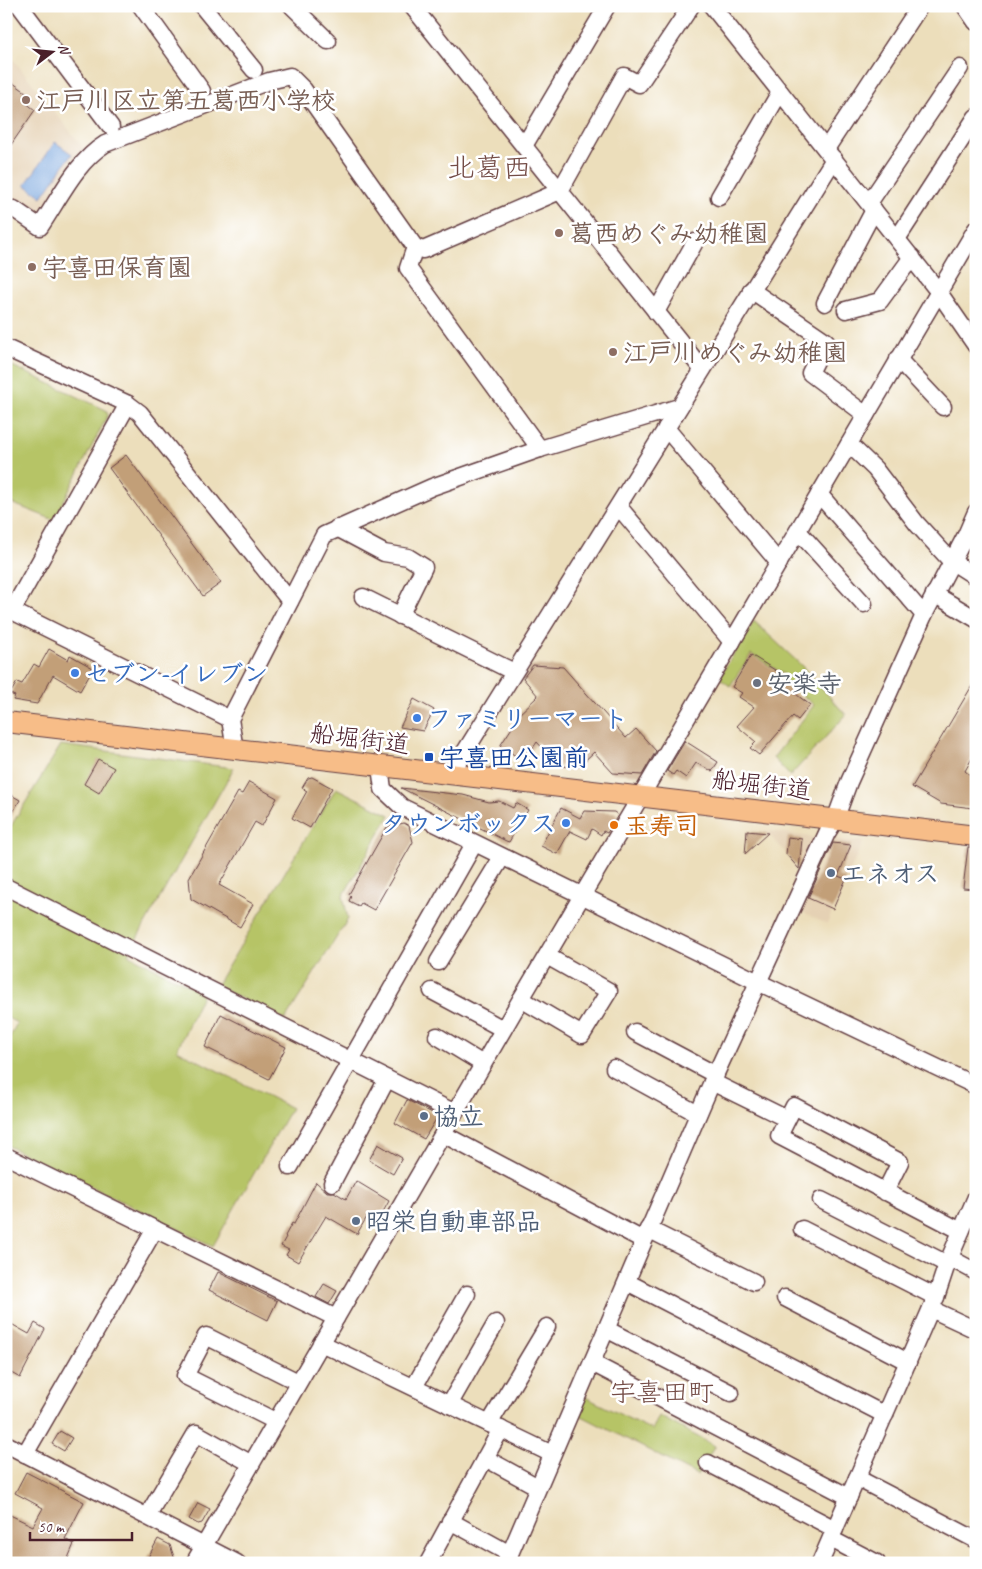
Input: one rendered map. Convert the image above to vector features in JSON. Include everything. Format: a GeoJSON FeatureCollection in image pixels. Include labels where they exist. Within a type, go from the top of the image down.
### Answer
{"type":"FeatureCollection","features":[{"type":"Feature","properties":{"kind":"main road","name":"船堀街道"},"geometry":{"type":"LineString","coordinates":[[6,722],[976,836]]}},
{"type":"Feature","properties":{"kind":"street"},"geometry":{"type":"LineString","coordinates":[[20,6],[111,127]]}},
{"type":"Feature","properties":{"kind":"street"},"geometry":{"type":"LineString","coordinates":[[141,6],[202,91]]}},
{"type":"Feature","properties":{"kind":"street"},"geometry":{"type":"LineString","coordinates":[[202,6],[254,70]]}},
{"type":"Feature","properties":{"kind":"street"},"geometry":{"type":"LineString","coordinates":[[292,6],[328,42]]}},
{"type":"Feature","properties":{"kind":"street"},"geometry":{"type":"LineString","coordinates":[[524,146],[606,6]]}},
{"type":"Feature","properties":{"kind":"street"},"geometry":{"type":"LineString","coordinates":[[6,211],[14,209],[40,227],[83,164],[100,147],[269,81],[290,76],[304,90],[415,247],[423,250],[560,191],[624,76],[639,84],[691,6]]}},
{"type":"Feature","properties":{"kind":"street"},"geometry":{"type":"LineString","coordinates":[[712,6],[912,257],[976,346]]}},
{"type":"Feature","properties":{"kind":"street"},"geometry":{"type":"LineString","coordinates":[[451,774],[619,507],[920,6]]}},
{"type":"Feature","properties":{"kind":"street"},"geometry":{"type":"LineString","coordinates":[[965,6],[976,22]]}},
{"type":"Feature","properties":{"kind":"street"},"geometry":{"type":"LineString","coordinates":[[414,7],[702,369]]}},
{"type":"Feature","properties":{"kind":"street"},"geometry":{"type":"LineString","coordinates":[[825,304],[871,207],[960,68]]}},
{"type":"Feature","properties":{"kind":"street"},"geometry":{"type":"LineString","coordinates":[[718,197],[780,92]]}},
{"type":"Feature","properties":{"kind":"street"},"geometry":{"type":"LineString","coordinates":[[897,239],[976,117]]}},
{"type":"Feature","properties":{"kind":"street"},"geometry":{"type":"LineString","coordinates":[[194,1563],[250,1463],[503,1029],[976,228]]}},
{"type":"Feature","properties":{"kind":"street"},"geometry":{"type":"LineString","coordinates":[[656,312],[695,242]]}},
{"type":"Feature","properties":{"kind":"street"},"geometry":{"type":"LineString","coordinates":[[415,247],[408,268],[540,449]]}},
{"type":"Feature","properties":{"kind":"street"},"geometry":{"type":"LineString","coordinates":[[846,310],[880,301],[912,257]]}},
{"type":"Feature","properties":{"kind":"street"},"geometry":{"type":"LineString","coordinates":[[751,290],[826,341],[810,373],[866,415]]}},
{"type":"Feature","properties":{"kind":"street"},"geometry":{"type":"LineString","coordinates":[[6,348],[128,404],[140,413],[290,601]]}},
{"type":"Feature","properties":{"kind":"street"},"geometry":{"type":"LineString","coordinates":[[898,359],[943,407]]}},
{"type":"Feature","properties":{"kind":"street"},"geometry":{"type":"LineString","coordinates":[[128,404],[9,609],[230,720]]}},
{"type":"Feature","properties":{"kind":"street"},"geometry":{"type":"LineString","coordinates":[[236,750],[230,720],[324,534],[432,487],[540,449],[679,407]]}},
{"type":"Feature","properties":{"kind":"street"},"geometry":{"type":"LineString","coordinates":[[666,428],[779,563]]}},
{"type":"Feature","properties":{"kind":"street"},"geometry":{"type":"LineString","coordinates":[[849,444],[875,469],[917,524],[951,561],[976,577]]}},
{"type":"Feature","properties":{"kind":"street"},"geometry":{"type":"LineString","coordinates":[[819,494],[924,615]]}},
{"type":"Feature","properties":{"kind":"street"},"geometry":{"type":"LineString","coordinates":[[619,507],[732,642]]}},
{"type":"Feature","properties":{"kind":"street"},"geometry":{"type":"LineString","coordinates":[[450,1521],[508,1558],[627,1282],[645,1234],[698,1114],[760,983],[827,833],[835,820],[849,782],[924,615],[976,512]]}},
{"type":"Feature","properties":{"kind":"street"},"geometry":{"type":"LineString","coordinates":[[337,528],[384,553],[408,557],[424,567],[400,616]]}},
{"type":"Feature","properties":{"kind":"street"},"geometry":{"type":"LineString","coordinates":[[798,531],[864,604]]}},
{"type":"Feature","properties":{"kind":"street"},"geometry":{"type":"LineString","coordinates":[[934,594],[976,619]]}},
{"type":"Feature","properties":{"kind":"street"},"geometry":{"type":"LineString","coordinates":[[363,597],[514,672]]}},
{"type":"Feature","properties":{"kind":"street"},"geometry":{"type":"LineString","coordinates":[[380,767],[383,789],[402,807],[474,844],[976,1086]]}},
{"type":"Feature","properties":{"kind":"street"},"geometry":{"type":"LineString","coordinates":[[290,1167],[474,844]]}},
{"type":"Feature","properties":{"kind":"street"},"geometry":{"type":"LineString","coordinates":[[438,962],[502,857]]}},
{"type":"Feature","properties":{"kind":"street"},"geometry":{"type":"LineString","coordinates":[[6,887],[454,1113]]}},
{"type":"Feature","properties":{"kind":"street"},"geometry":{"type":"LineString","coordinates":[[521,999],[582,1035],[609,990],[547,956]]}},
{"type":"Feature","properties":{"kind":"street"},"geometry":{"type":"LineString","coordinates":[[432,991],[503,1029]]}},
{"type":"Feature","properties":{"kind":"street"},"geometry":{"type":"LineString","coordinates":[[635,1032],[714,1079],[787,1119]]}},
{"type":"Feature","properties":{"kind":"street"},"geometry":{"type":"LineString","coordinates":[[437,1036],[483,1064]]}},
{"type":"Feature","properties":{"kind":"street"},"geometry":{"type":"LineString","coordinates":[[614,1068],[698,1114]]}},
{"type":"Feature","properties":{"kind":"street"},"geometry":{"type":"LineString","coordinates":[[332,1183],[387,1079]]}},
{"type":"Feature","properties":{"kind":"street"},"geometry":{"type":"LineString","coordinates":[[885,1192],[900,1162],[794,1106],[779,1136],[885,1192],[961,1231]]}},
{"type":"Feature","properties":{"kind":"street"},"geometry":{"type":"LineString","coordinates":[[443,1134],[645,1234],[754,1282]]}},
{"type":"Feature","properties":{"kind":"street"},"geometry":{"type":"LineString","coordinates":[[6,1156],[336,1318]]}},
{"type":"Feature","properties":{"kind":"street"},"geometry":{"type":"LineString","coordinates":[[821,1200],[948,1261],[976,1272]]}},
{"type":"Feature","properties":{"kind":"street"},"geometry":{"type":"LineString","coordinates":[[820,1563],[908,1362],[933,1303],[948,1261],[974,1205]]}},
{"type":"Feature","properties":{"kind":"street"},"geometry":{"type":"LineString","coordinates":[[25,1454],[155,1229]]}},
{"type":"Feature","properties":{"kind":"street"},"geometry":{"type":"LineString","coordinates":[[802,1229],[933,1303],[976,1330]]}},
{"type":"Feature","properties":{"kind":"street"},"geometry":{"type":"LineString","coordinates":[[627,1282],[885,1415]]}},
{"type":"Feature","properties":{"kind":"street"},"geometry":{"type":"LineString","coordinates":[[414,1387],[467,1294]]}},
{"type":"Feature","properties":{"kind":"street"},"geometry":{"type":"LineString","coordinates":[[785,1298],[908,1362]]}},
{"type":"Feature","properties":{"kind":"street"},"geometry":{"type":"LineString","coordinates":[[449,1404],[496,1323]]}},
{"type":"Feature","properties":{"kind":"street"},"geometry":{"type":"LineString","coordinates":[[428,1563],[485,1458],[495,1427],[548,1327]]}},
{"type":"Feature","properties":{"kind":"street"},"geometry":{"type":"LineString","coordinates":[[606,1329],[731,1393]]}},
{"type":"Feature","properties":{"kind":"street"},"geometry":{"type":"LineString","coordinates":[[275,1421],[185,1376],[206,1336],[298,1382]]}},
{"type":"Feature","properties":{"kind":"street"},"geometry":{"type":"LineString","coordinates":[[321,1342],[552,1454]]}},
{"type":"Feature","properties":{"kind":"street"},"geometry":{"type":"LineString","coordinates":[[592,1363],[849,1497]]}},
{"type":"Feature","properties":{"kind":"street"},"geometry":{"type":"LineString","coordinates":[[152,1508],[196,1433],[250,1463]]}},
{"type":"Feature","properties":{"kind":"street"},"geometry":{"type":"LineString","coordinates":[[6,1444],[238,1563]]}},
{"type":"Feature","properties":{"kind":"street"},"geometry":{"type":"LineString","coordinates":[[485,1458],[538,1487]]}},
{"type":"Feature","properties":{"kind":"street"},"geometry":{"type":"LineString","coordinates":[[708,1463],[833,1534],[877,1563]]}},
{"type":"Feature","properties":{"kind":"street"},"geometry":{"type":"LineString","coordinates":[[857,1478],[976,1540]]}},
{"type":"Feature","properties":{"kind":"shaded area","name":"江戸川区立第五葛西小学校"},"geometry":{"type":"Polygon","coordinates":[[[6,50],[85,150],[37,216],[6,195],[6,50]]]}},
{"type":"Feature","properties":{"kind":"shaded area"},"geometry":{"type":"Polygon","coordinates":[[[765,830],[817,838],[803,872],[786,853],[765,830]]]}},
{"type":"Feature","properties":{"kind":"shaded area"},"geometry":{"type":"Polygon","coordinates":[[[832,839],[863,842],[827,924],[799,911],[832,839]]]}},
{"type":"Feature","properties":{"kind":"green space"},"geometry":{"type":"Polygon","coordinates":[[[6,363],[106,410],[108,415],[54,520],[6,501],[6,363]]]}},
{"type":"Feature","properties":{"kind":"green space"},"geometry":{"type":"Polygon","coordinates":[[[754,621],[803,667],[846,715],[790,776],[773,758],[814,705],[783,679],[785,675],[751,654],[730,686],[719,678],[754,621]]]}},
{"type":"Feature","properties":{"kind":"green space"},"geometry":{"type":"Polygon","coordinates":[[[61,745],[234,768],[128,954],[203,993],[177,1050],[291,1108],[213,1246],[6,1145],[6,1044],[17,1023],[6,1017],[6,834],[61,745]]]}},
{"type":"Feature","properties":{"kind":"green space"},"geometry":{"type":"Polygon","coordinates":[[[336,788],[390,815],[343,896],[348,919],[285,1020],[216,986],[336,788]]]}},
{"type":"Feature","properties":{"kind":"green space"},"geometry":{"type":"Polygon","coordinates":[[[583,1396],[652,1430],[659,1416],[715,1446],[697,1475],[578,1414],[583,1396]]]}},
{"type":"Feature","properties":{"kind":"water"},"geometry":{"type":"Polygon","coordinates":[[[55,142],[72,154],[42,197],[25,185],[55,142]]]}},
{"type":"Feature","properties":{"kind":"building"},"geometry":{"type":"Polygon","coordinates":[[[6,78],[30,95],[25,102],[35,110],[6,152],[6,78]]]}},
{"type":"Feature","properties":{"kind":"building"},"geometry":{"type":"Polygon","coordinates":[[[126,455],[221,583],[203,596],[109,468],[126,455]]]}},
{"type":"Feature","properties":{"kind":"building"},"geometry":{"type":"Polygon","coordinates":[[[49,649],[68,660],[70,655],[93,668],[80,691],[53,675],[37,704],[13,700],[15,696],[10,694],[17,682],[22,684],[34,664],[39,667],[49,649]]]}},
{"type":"Feature","properties":{"kind":"building"},"geometry":{"type":"Polygon","coordinates":[[[751,655],[783,675],[779,681],[810,705],[798,720],[793,716],[759,755],[750,748],[756,742],[737,726],[754,707],[739,697],[742,693],[732,687],[751,655]]]}},
{"type":"Feature","properties":{"kind":"building"},"geometry":{"type":"Polygon","coordinates":[[[533,665],[563,667],[626,738],[636,729],[656,751],[642,775],[613,773],[594,752],[578,767],[559,766],[537,742],[524,761],[500,746],[517,720],[515,718],[538,696],[523,678],[533,665]]]}},
{"type":"Feature","properties":{"kind":"building"},"geometry":{"type":"Polygon","coordinates":[[[976,679],[976,751],[965,771],[976,780],[976,801],[973,808],[941,804],[912,787],[976,679]]]}},
{"type":"Feature","properties":{"kind":"building","name":"ファミリーマート"},"geometry":{"type":"Polygon","coordinates":[[[414,699],[434,710],[423,731],[400,727],[414,699]]]}},
{"type":"Feature","properties":{"kind":"building"},"geometry":{"type":"Polygon","coordinates":[[[685,741],[718,762],[712,771],[696,763],[686,778],[676,771],[673,775],[667,771],[685,741]]]}},
{"type":"Feature","properties":{"kind":"building"},"geometry":{"type":"Polygon","coordinates":[[[98,759],[114,768],[99,793],[84,784],[98,759]]]}},
{"type":"Feature","properties":{"kind":"building"},"geometry":{"type":"Polygon","coordinates":[[[312,777],[332,788],[310,828],[292,818],[307,791],[302,788],[308,778],[312,777]]]}},
{"type":"Feature","properties":{"kind":"building"},"geometry":{"type":"Polygon","coordinates":[[[249,782],[277,798],[262,826],[255,822],[219,885],[253,904],[240,927],[191,899],[189,878],[238,792],[242,794],[249,782]]]}},
{"type":"Feature","properties":{"kind":"building"},"geometry":{"type":"Polygon","coordinates":[[[401,788],[463,795],[489,802],[499,801],[513,808],[516,803],[528,810],[509,842],[401,788]]]}},
{"type":"Feature","properties":{"kind":"building"},"geometry":{"type":"Polygon","coordinates":[[[6,792],[20,800],[6,824],[6,792]]]}},
{"type":"Feature","properties":{"kind":"building"},"geometry":{"type":"Polygon","coordinates":[[[561,808],[580,818],[584,811],[614,812],[618,815],[607,833],[603,831],[601,835],[592,829],[587,839],[570,831],[557,854],[541,846],[561,808]]]}},
{"type":"Feature","properties":{"kind":"building"},"geometry":{"type":"Polygon","coordinates":[[[404,823],[409,826],[413,842],[374,910],[361,903],[359,906],[349,901],[351,896],[349,894],[387,827],[404,823]]]}},
{"type":"Feature","properties":{"kind":"building"},"geometry":{"type":"Polygon","coordinates":[[[747,831],[768,833],[745,854],[747,831]]]}},
{"type":"Feature","properties":{"kind":"building"},"geometry":{"type":"Polygon","coordinates":[[[788,837],[802,839],[799,869],[786,854],[788,837]]]}},
{"type":"Feature","properties":{"kind":"building"},"geometry":{"type":"Polygon","coordinates":[[[833,843],[851,845],[838,876],[846,879],[833,909],[808,898],[833,843]]]}},
{"type":"Feature","properties":{"kind":"building"},"geometry":{"type":"Polygon","coordinates":[[[968,847],[976,848],[976,889],[963,888],[968,847]]]}},
{"type":"Feature","properties":{"kind":"building"},"geometry":{"type":"Polygon","coordinates":[[[221,1014],[286,1047],[269,1079],[205,1047],[221,1014]]]}},
{"type":"Feature","properties":{"kind":"building"},"geometry":{"type":"Polygon","coordinates":[[[407,1100],[438,1116],[424,1139],[395,1123],[407,1100]]]}},
{"type":"Feature","properties":{"kind":"building"},"geometry":{"type":"Polygon","coordinates":[[[378,1144],[402,1158],[393,1174],[369,1160],[378,1144]]]}},
{"type":"Feature","properties":{"kind":"building"},"geometry":{"type":"Polygon","coordinates":[[[356,1181],[389,1201],[378,1221],[368,1215],[357,1234],[326,1216],[298,1262],[286,1255],[289,1250],[281,1246],[285,1236],[292,1223],[294,1224],[316,1182],[327,1192],[334,1192],[346,1199],[356,1181]]]}},
{"type":"Feature","properties":{"kind":"building"},"geometry":{"type":"Polygon","coordinates":[[[218,1272],[277,1301],[268,1320],[209,1290],[218,1272]]]}},
{"type":"Feature","properties":{"kind":"building"},"geometry":{"type":"Polygon","coordinates":[[[324,1284],[337,1291],[329,1304],[316,1297],[324,1284]]]}},
{"type":"Feature","properties":{"kind":"building"},"geometry":{"type":"Polygon","coordinates":[[[6,1321],[29,1334],[35,1323],[45,1329],[20,1378],[6,1370],[6,1321]]]}},
{"type":"Feature","properties":{"kind":"building"},"geometry":{"type":"Polygon","coordinates":[[[60,1431],[72,1438],[64,1451],[52,1444],[60,1431]]]}},
{"type":"Feature","properties":{"kind":"building"},"geometry":{"type":"Polygon","coordinates":[[[26,1472],[84,1502],[65,1539],[74,1544],[66,1563],[27,1563],[16,1558],[14,1562],[6,1558],[6,1513],[33,1526],[43,1508],[15,1493],[26,1472]]]}},
{"type":"Feature","properties":{"kind":"building"},"geometry":{"type":"Polygon","coordinates":[[[198,1503],[210,1509],[202,1523],[198,1524],[189,1519],[198,1503]]]}},
{"type":"Feature","properties":{"kind":"building"},"geometry":{"type":"Polygon","coordinates":[[[158,1539],[170,1545],[176,1563],[145,1563],[158,1539]]]}},
{"type":"Feature","properties":{"kind":"place","name":"江戸川区立第五葛西小学校"},"geometry":{"type":"Point","coordinates":[26,100]}},
{"type":"Feature","properties":{"kind":"place","name":"葛西めぐみ幼稚園"},"geometry":{"type":"Point","coordinates":[559,233]}},
{"type":"Feature","properties":{"kind":"place","name":"宇喜田保育園"},"geometry":{"type":"Point","coordinates":[32,267]}},
{"type":"Feature","properties":{"kind":"place","name":"江戸川めぐみ幼稚園"},"geometry":{"type":"Point","coordinates":[613,352]}},
{"type":"Feature","properties":{"kind":"place","name":"セブン-イレブン"},"geometry":{"type":"Point","coordinates":[75,673]}},
{"type":"Feature","properties":{"kind":"place","name":"安楽寺"},"geometry":{"type":"Point","coordinates":[757,683]}},
{"type":"Feature","properties":{"kind":"place","name":"ファミリーマート"},"geometry":{"type":"Point","coordinates":[417,718]}},
{"type":"Feature","properties":{"kind":"place","name":"宇喜田公園前"},"geometry":{"type":"Point","coordinates":[429,757]}},
{"type":"Feature","properties":{"kind":"place","name":"タウンボックス"},"geometry":{"type":"Point","coordinates":[566,823]}},
{"type":"Feature","properties":{"kind":"place","name":"玉寿司"},"geometry":{"type":"Point","coordinates":[614,825]}},
{"type":"Feature","properties":{"kind":"place","name":"エネオス"},"geometry":{"type":"Point","coordinates":[831,873]}},
{"type":"Feature","properties":{"kind":"place","name":"協立"},"geometry":{"type":"Point","coordinates":[424,1116]}},
{"type":"Feature","properties":{"kind":"place","name":"昭栄自動車部品"},"geometry":{"type":"Point","coordinates":[356,1221]}},
{"type":"Feature","properties":{"kind":"district","name":"北葛西"},"geometry":{"type":"Point","coordinates":[489,167]}},
{"type":"Feature","properties":{"kind":"district","name":"宇喜田町"},"geometry":{"type":"Point","coordinates":[662,1392]}}]}
